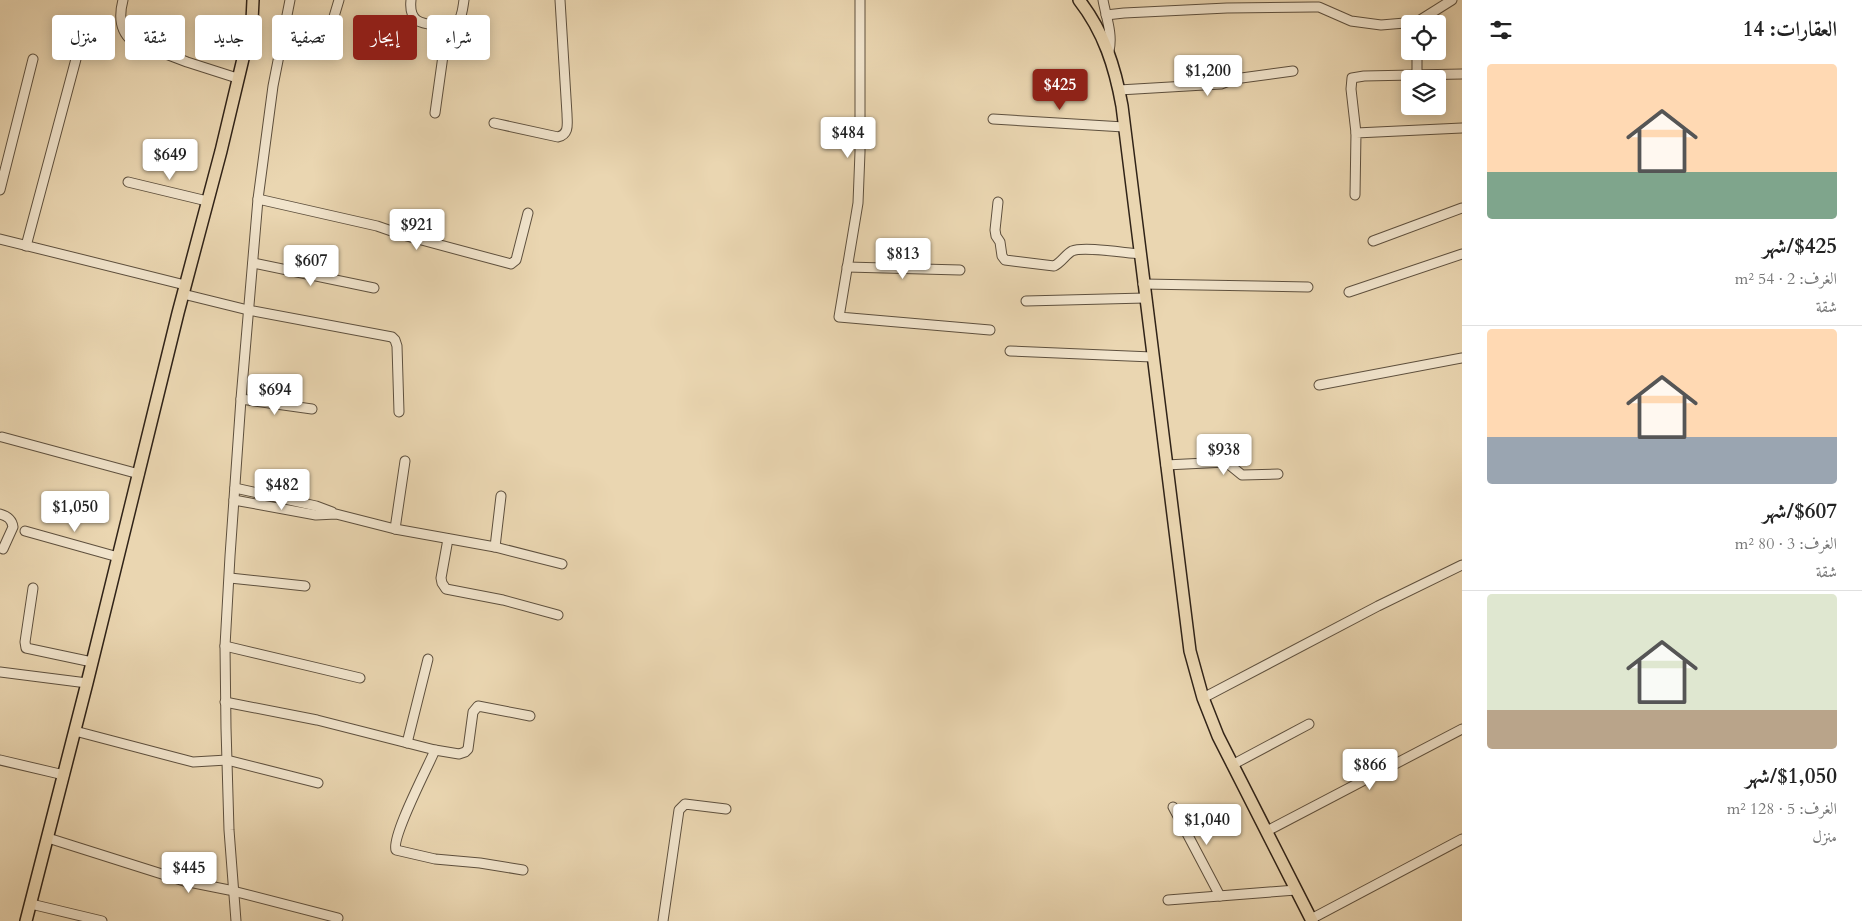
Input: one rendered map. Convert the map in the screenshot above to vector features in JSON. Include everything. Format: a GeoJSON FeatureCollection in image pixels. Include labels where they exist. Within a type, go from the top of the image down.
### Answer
{"type":"FeatureCollection","features":[{"type":"Feature","properties":{"kind":"main road"},"geometry":{"type":"LineString","coordinates":[[26,921],[206,201],[221,151],[252,21],[253,0]]}},
{"type":"Feature","properties":{"kind":"main road"},"geometry":{"type":"LineString","coordinates":[[1079,0],[1098,28],[1108,51],[1119,90],[1188,638],[1194,667],[1218,736],[1311,920]]}},
{"type":"Feature","properties":{"kind":"street"},"geometry":{"type":"LineString","coordinates":[[122,0],[121,22],[127,37],[132,41],[238,78]]}},
{"type":"Feature","properties":{"kind":"street"},"geometry":{"type":"LineString","coordinates":[[236,921],[229,830],[226,702],[226,646],[234,500],[258,200],[274,78],[290,0]]}},
{"type":"Feature","properties":{"kind":"street"},"geometry":{"type":"LineString","coordinates":[[334,15],[339,0]]}},
{"type":"Feature","properties":{"kind":"street"},"geometry":{"type":"LineString","coordinates":[[411,0],[410,12],[412,17],[418,22],[427,24]]}},
{"type":"Feature","properties":{"kind":"street"},"geometry":{"type":"LineString","coordinates":[[460,15],[464,0]]}},
{"type":"Feature","properties":{"kind":"street"},"geometry":{"type":"LineString","coordinates":[[494,123],[558,136],[563,136],[566,132],[567,114],[560,0]]}},
{"type":"Feature","properties":{"kind":"street"},"geometry":{"type":"LineString","coordinates":[[860,0],[858,203],[839,317],[990,330]]}},
{"type":"Feature","properties":{"kind":"street"},"geometry":{"type":"LineString","coordinates":[[1103,0],[1111,41],[1108,51]]}},
{"type":"Feature","properties":{"kind":"street"},"geometry":{"type":"LineString","coordinates":[[1429,15],[1452,0]]}},
{"type":"Feature","properties":{"kind":"street"},"geometry":{"type":"LineString","coordinates":[[1106,15],[1227,8],[1319,7],[1356,22],[1401,23]]}},
{"type":"Feature","properties":{"kind":"street"},"geometry":{"type":"LineString","coordinates":[[0,190],[33,59]]}},
{"type":"Feature","properties":{"kind":"street"},"geometry":{"type":"LineString","coordinates":[[26,246],[76,60]]}},
{"type":"Feature","properties":{"kind":"street"},"geometry":{"type":"LineString","coordinates":[[435,113],[442,60]]}},
{"type":"Feature","properties":{"kind":"street"},"geometry":{"type":"LineString","coordinates":[[1119,90],[1221,84],[1234,79],[1293,71]]}},
{"type":"Feature","properties":{"kind":"street"},"geometry":{"type":"LineString","coordinates":[[1446,74],[1462,74]]}},
{"type":"Feature","properties":{"kind":"street"},"geometry":{"type":"LineString","coordinates":[[1355,195],[1356,133],[1351,89],[1352,78],[1401,75]]}},
{"type":"Feature","properties":{"kind":"street"},"geometry":{"type":"LineString","coordinates":[[993,119],[1124,126]]}},
{"type":"Feature","properties":{"kind":"street"},"geometry":{"type":"LineString","coordinates":[[1356,133],[1462,128]]}},
{"type":"Feature","properties":{"kind":"street"},"geometry":{"type":"LineString","coordinates":[[128,182],[206,201]]}},
{"type":"Feature","properties":{"kind":"street"},"geometry":{"type":"LineString","coordinates":[[258,200],[377,226],[511,264],[516,260],[528,214]]}},
{"type":"Feature","properties":{"kind":"street"},"geometry":{"type":"LineString","coordinates":[[998,202],[996,236],[1000,242],[1002,256],[1008,262],[1054,266],[1061,263],[1072,251],[1084,249],[1140,254]]}},
{"type":"Feature","properties":{"kind":"street"},"geometry":{"type":"LineString","coordinates":[[1373,241],[1462,208]]}},
{"type":"Feature","properties":{"kind":"street"},"geometry":{"type":"LineString","coordinates":[[0,239],[184,289],[248,310],[392,337],[395,340],[396,346],[399,412]]}},
{"type":"Feature","properties":{"kind":"street"},"geometry":{"type":"LineString","coordinates":[[1349,292],[1462,254]]}},
{"type":"Feature","properties":{"kind":"street"},"geometry":{"type":"LineString","coordinates":[[253,263],[374,288]]}},
{"type":"Feature","properties":{"kind":"street"},"geometry":{"type":"LineString","coordinates":[[847,267],[960,270]]}},
{"type":"Feature","properties":{"kind":"street"},"geometry":{"type":"LineString","coordinates":[[1144,284],[1308,287]]}},
{"type":"Feature","properties":{"kind":"street"},"geometry":{"type":"LineString","coordinates":[[1026,301],[1145,298]]}},
{"type":"Feature","properties":{"kind":"street"},"geometry":{"type":"LineString","coordinates":[[1010,351],[1152,356]]}},
{"type":"Feature","properties":{"kind":"street"},"geometry":{"type":"LineString","coordinates":[[1319,385],[1462,358]]}},
{"type":"Feature","properties":{"kind":"street"},"geometry":{"type":"LineString","coordinates":[[241,399],[312,409]]}},
{"type":"Feature","properties":{"kind":"street"},"geometry":{"type":"LineString","coordinates":[[2,437],[139,474]]}},
{"type":"Feature","properties":{"kind":"street"},"geometry":{"type":"LineString","coordinates":[[395,528],[405,461]]}},
{"type":"Feature","properties":{"kind":"street"},"geometry":{"type":"LineString","coordinates":[[1166,465],[1226,462],[1242,475],[1278,474]]}},
{"type":"Feature","properties":{"kind":"street"},"geometry":{"type":"LineString","coordinates":[[235,488],[316,506],[336,514],[395,528],[495,547],[562,564]]}},
{"type":"Feature","properties":{"kind":"street"},"geometry":{"type":"LineString","coordinates":[[495,547],[501,496]]}},
{"type":"Feature","properties":{"kind":"street"},"geometry":{"type":"LineString","coordinates":[[234,500],[316,515],[336,514]]}},
{"type":"Feature","properties":{"kind":"street"},"geometry":{"type":"LineString","coordinates":[[0,514],[8,516],[13,523],[3,549]]}},
{"type":"Feature","properties":{"kind":"street"},"geometry":{"type":"LineString","coordinates":[[26,531],[118,557]]}},
{"type":"Feature","properties":{"kind":"street"},"geometry":{"type":"LineString","coordinates":[[448,539],[441,578],[446,589],[503,600],[558,615]]}},
{"type":"Feature","properties":{"kind":"street"},"geometry":{"type":"LineString","coordinates":[[1204,698],[1378,606],[1462,565]]}},
{"type":"Feature","properties":{"kind":"street"},"geometry":{"type":"LineString","coordinates":[[230,578],[305,586]]}},
{"type":"Feature","properties":{"kind":"street"},"geometry":{"type":"LineString","coordinates":[[32,588],[25,642],[26,648],[92,662]]}},
{"type":"Feature","properties":{"kind":"street"},"geometry":{"type":"LineString","coordinates":[[226,646],[360,678]]}},
{"type":"Feature","properties":{"kind":"street"},"geometry":{"type":"LineString","coordinates":[[407,743],[428,659]]}},
{"type":"Feature","properties":{"kind":"street"},"geometry":{"type":"LineString","coordinates":[[0,672],[87,683]]}},
{"type":"Feature","properties":{"kind":"street"},"geometry":{"type":"LineString","coordinates":[[226,702],[317,720],[435,750],[459,754],[468,749],[473,712],[478,706],[530,716]]}},
{"type":"Feature","properties":{"kind":"street"},"geometry":{"type":"LineString","coordinates":[[1232,765],[1309,724]]}},
{"type":"Feature","properties":{"kind":"street"},"geometry":{"type":"LineString","coordinates":[[1267,831],[1462,729]]}},
{"type":"Feature","properties":{"kind":"street"},"geometry":{"type":"LineString","coordinates":[[75,731],[197,762],[212,759],[227,760],[318,784]]}},
{"type":"Feature","properties":{"kind":"street"},"geometry":{"type":"LineString","coordinates":[[435,750],[401,826],[395,843],[396,850],[435,859],[480,863],[523,870]]}},
{"type":"Feature","properties":{"kind":"street"},"geometry":{"type":"LineString","coordinates":[[0,760],[64,775]]}},
{"type":"Feature","properties":{"kind":"street"},"geometry":{"type":"LineString","coordinates":[[663,921],[679,810],[685,804],[726,809]]}},
{"type":"Feature","properties":{"kind":"street"},"geometry":{"type":"LineString","coordinates":[[1173,807],[1220,896]]}},
{"type":"Feature","properties":{"kind":"street"},"geometry":{"type":"LineString","coordinates":[[48,838],[184,881],[234,891],[338,918]]}},
{"type":"Feature","properties":{"kind":"street"},"geometry":{"type":"LineString","coordinates":[[1311,920],[1462,840]]}},
{"type":"Feature","properties":{"kind":"street"},"geometry":{"type":"LineString","coordinates":[[1168,900],[1296,890]]}},
{"type":"Feature","properties":{"kind":"street"},"geometry":{"type":"LineString","coordinates":[[31,904],[102,921]]}}]}
